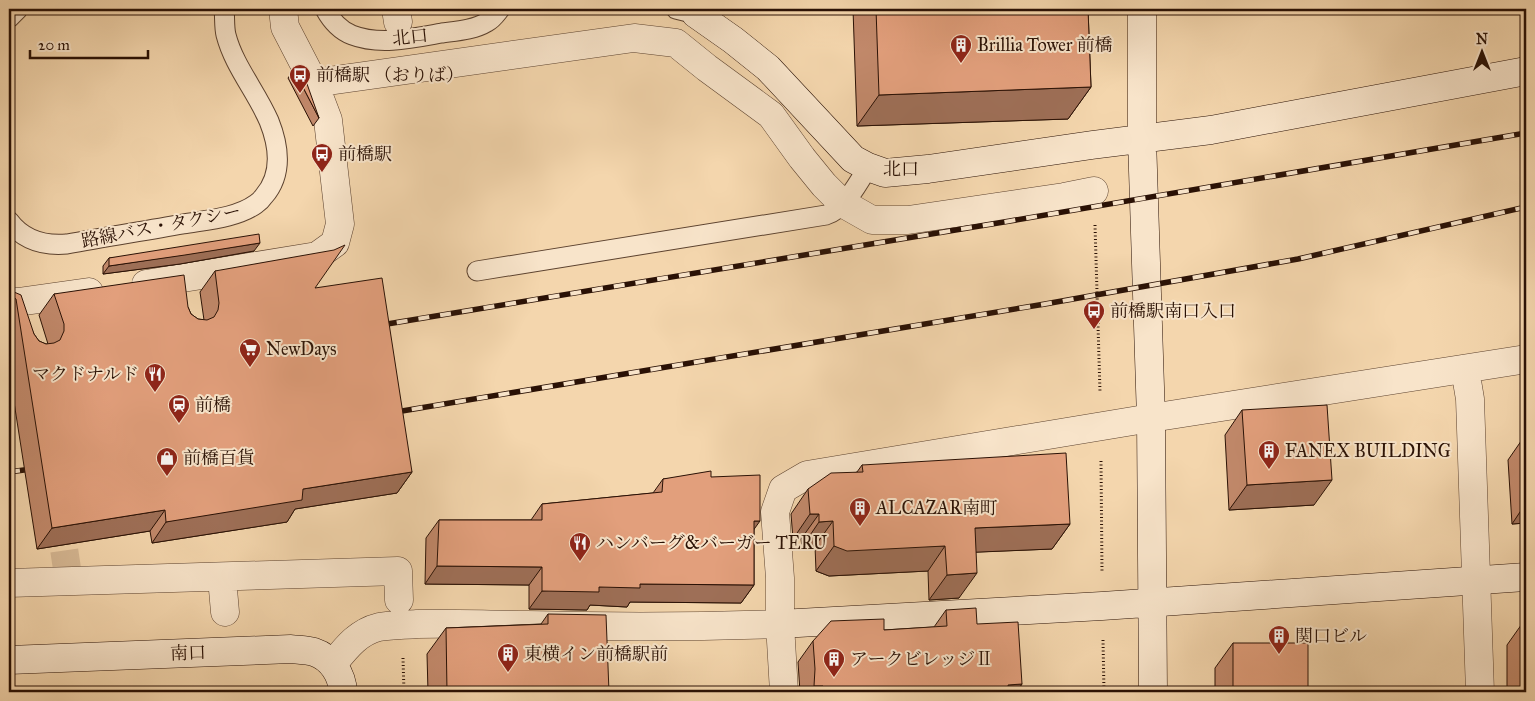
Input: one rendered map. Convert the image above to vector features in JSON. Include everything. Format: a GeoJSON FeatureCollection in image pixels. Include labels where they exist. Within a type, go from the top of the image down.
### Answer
{"type":"FeatureCollection","features":[{"type":"Feature","properties":{"kind":"street"},"geometry":{"type":"LineString","coordinates":[[18,310],[119,288],[183,289],[317,256],[336,242],[340,224],[328,120],[314,83],[285,27],[283,9]]}},
{"type":"Feature","properties":{"kind":"street"},"geometry":{"type":"LineString","coordinates":[[1142,9],[1142,139],[1151,418],[1153,692]]}},
{"type":"Feature","properties":{"kind":"street"},"geometry":{"type":"LineString","coordinates":[[314,83],[405,64],[634,38],[685,21],[707,68],[772,115],[802,158],[824,185],[842,203],[872,220],[908,220],[1094,191]]}},
{"type":"Feature","properties":{"kind":"street","name":"北口"},"geometry":{"type":"LineString","coordinates":[[685,21],[733,40],[768,68],[853,159],[884,173],[905,172],[1211,130],[1526,71]]}},
{"type":"Feature","properties":{"kind":"street"},"geometry":{"type":"LineString","coordinates":[[784,692],[780,624],[780,578],[775,512],[783,489],[807,475],[1526,359]]}},
{"type":"Feature","properties":{"kind":"street"},"geometry":{"type":"LineString","coordinates":[[1465,369],[1470,399],[1480,692]]}},
{"type":"Feature","properties":{"kind":"street"},"geometry":{"type":"LineString","coordinates":[[9,584],[398,571],[399,600]]}},
{"type":"Feature","properties":{"kind":"street"},"geometry":{"type":"LineString","coordinates":[[342,692],[339,674],[333,664],[359,636],[378,628],[433,624],[536,626],[780,624],[1152,603],[1526,577]]}},
{"type":"Feature","properties":{"kind":"street"},"geometry":{"type":"LineString","coordinates":[[222,578],[225,612]]}},
{"type":"Feature","properties":{"kind":"street","name":"南口"},"geometry":{"type":"LineString","coordinates":[[9,660],[291,649],[315,652],[333,664]]}},
{"type":"Feature","properties":{"kind":"lane"},"geometry":{"type":"LineString","coordinates":[[9,18],[18,9]]}},
{"type":"Feature","properties":{"kind":"lane","name":"路線バス・タクシー"},"geometry":{"type":"LineString","coordinates":[[9,221],[16,231],[41,243],[54,245],[227,216],[257,204],[268,192],[276,177],[278,161],[276,143],[264,108],[238,65],[231,49],[226,34],[224,9]]}},
{"type":"Feature","properties":{"kind":"lane","name":"北口"},"geometry":{"type":"LineString","coordinates":[[325,9],[335,24],[351,35],[383,40],[407,39],[466,30],[487,22],[500,9]]}},
{"type":"Feature","properties":{"kind":"lane"},"geometry":{"type":"LineString","coordinates":[[477,271],[826,215],[833,213],[854,190],[868,167]]}},
{"type":"Feature","properties":{"kind":"path"},"geometry":{"type":"LineString","coordinates":[[1094,191],[1100,396]]}},
{"type":"Feature","properties":{"kind":"path"},"geometry":{"type":"LineString","coordinates":[[1101,452],[1102,578]]}},
{"type":"Feature","properties":{"kind":"path"},"geometry":{"type":"LineString","coordinates":[[1103,633],[1104,692]]}},
{"type":"Feature","properties":{"kind":"building","name":"Brillia Tower 前橋"},"geometry":{"type":"Polygon","coordinates":[[[876,9],[1088,9],[1091,87],[879,95],[876,9]]]}},
{"type":"Feature","properties":{"kind":"building"},"geometry":{"type":"Polygon","coordinates":[[[299,69],[306,81],[319,118],[294,70],[299,69]]]}},
{"type":"Feature","properties":{"kind":"building"},"geometry":{"type":"Polygon","coordinates":[[[259,234],[260,243],[109,266],[109,258],[259,234]]]}},
{"type":"Feature","properties":{"kind":"building"},"geometry":{"type":"Polygon","coordinates":[[[345,245],[315,288],[382,278],[412,472],[303,489],[302,500],[166,522],[165,510],[52,528],[16,299],[9,294],[9,280],[14,292],[21,295],[34,334],[39,341],[46,344],[60,340],[64,331],[64,324],[54,294],[184,275],[188,307],[191,314],[198,319],[207,320],[214,317],[218,310],[219,303],[215,271],[334,250],[345,245]]]}},
{"type":"Feature","properties":{"kind":"building"},"geometry":{"type":"Polygon","coordinates":[[[1327,405],[1332,480],[1247,485],[1242,410],[1327,405]]]}},
{"type":"Feature","properties":{"kind":"building"},"geometry":{"type":"Polygon","coordinates":[[[1066,453],[1070,524],[975,528],[977,573],[947,575],[945,546],[847,551],[834,546],[833,521],[819,522],[819,514],[810,514],[808,489],[831,473],[863,472],[862,465],[1066,453]]]}},
{"type":"Feature","properties":{"kind":"building"},"geometry":{"type":"Polygon","coordinates":[[[711,471],[711,477],[760,475],[760,521],[754,521],[754,585],[640,584],[640,588],[599,587],[599,592],[542,591],[542,567],[437,566],[439,520],[542,520],[542,504],[662,492],[663,479],[711,471]]]}},
{"type":"Feature","properties":{"kind":"building"},"geometry":{"type":"Polygon","coordinates":[[[976,608],[977,624],[1018,622],[1022,684],[1008,685],[1009,692],[823,692],[823,686],[814,686],[813,641],[831,621],[884,619],[884,630],[947,626],[946,610],[976,608]]]}},
{"type":"Feature","properties":{"kind":"building"},"geometry":{"type":"Polygon","coordinates":[[[548,614],[606,615],[609,692],[447,692],[446,628],[548,624],[548,614]]]}},
{"type":"Feature","properties":{"kind":"building"},"geometry":{"type":"Polygon","coordinates":[[[1526,620],[1526,692],[1524,692],[1524,621],[1526,620]]]}},
{"type":"Feature","properties":{"kind":"building"},"geometry":{"type":"Polygon","coordinates":[[[1233,643],[1308,643],[1308,692],[1233,692],[1233,643]]]}},
{"type":"Feature","properties":{"kind":"tunnel"},"geometry":{"type":"LineString","coordinates":[[58,509],[69,582]]}},
{"type":"Feature","properties":{"kind":"railway"},"geometry":{"type":"LineString","coordinates":[[375,326],[1526,133]]}},
{"type":"Feature","properties":{"kind":"railway"},"geometry":{"type":"LineString","coordinates":[[390,413],[1045,304],[1298,259],[1526,207]]}},
{"type":"Feature","properties":{"kind":"railway"},"geometry":{"type":"LineString","coordinates":[[9,472],[39,468]]}},
{"type":"Feature","properties":{"kind":"place","name":"Brillia Tower 前橋"},"geometry":{"type":"Point","coordinates":[961,64]}},
{"type":"Feature","properties":{"kind":"place","name":"前橋駅 （おりば）"},"geometry":{"type":"Point","coordinates":[300,94]}},
{"type":"Feature","properties":{"kind":"place","name":"前橋駅"},"geometry":{"type":"Point","coordinates":[322,173]}},
{"type":"Feature","properties":{"kind":"place","name":"前橋駅南口入口"},"geometry":{"type":"Point","coordinates":[1094,330]}},
{"type":"Feature","properties":{"kind":"place","name":"NewDays"},"geometry":{"type":"Point","coordinates":[250,368]}},
{"type":"Feature","properties":{"kind":"place","name":"マクドナルド"},"geometry":{"type":"Point","coordinates":[155,393]}},
{"type":"Feature","properties":{"kind":"place","name":"前橋"},"geometry":{"type":"Point","coordinates":[179,424]}},
{"type":"Feature","properties":{"kind":"place","name":"FANEX BUILDING"},"geometry":{"type":"Point","coordinates":[1269,470]}},
{"type":"Feature","properties":{"kind":"place","name":"前橋百貨"},"geometry":{"type":"Point","coordinates":[167,477]}},
{"type":"Feature","properties":{"kind":"place","name":"ALCAZAR南町"},"geometry":{"type":"Point","coordinates":[860,527]}},
{"type":"Feature","properties":{"kind":"place","name":"ハンバーグ&バーガー TERU"},"geometry":{"type":"Point","coordinates":[580,562]}},
{"type":"Feature","properties":{"kind":"place","name":"関口ビル"},"geometry":{"type":"Point","coordinates":[1279,655]}},
{"type":"Feature","properties":{"kind":"place","name":"東横イン前橋駅前"},"geometry":{"type":"Point","coordinates":[508,673]}},
{"type":"Feature","properties":{"kind":"place","name":"アークビレッジⅡ"},"geometry":{"type":"Point","coordinates":[834,678]}}]}
